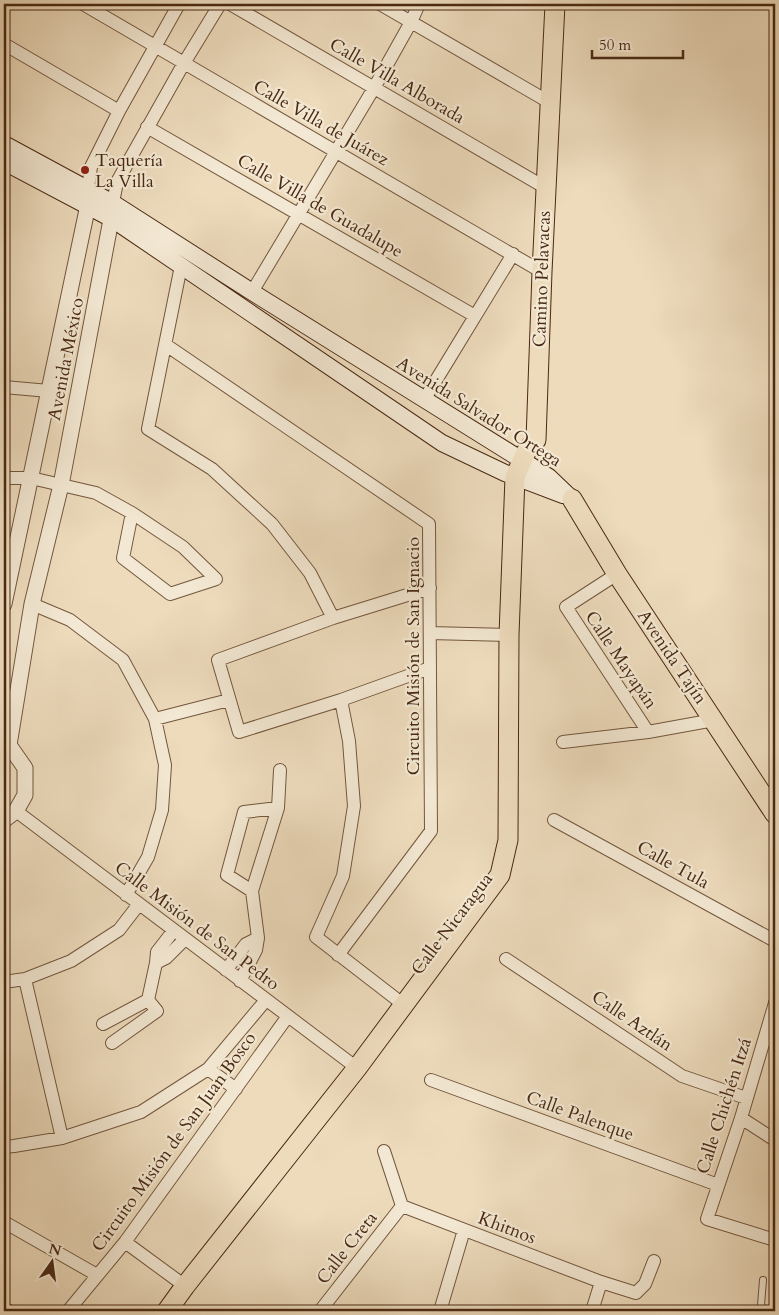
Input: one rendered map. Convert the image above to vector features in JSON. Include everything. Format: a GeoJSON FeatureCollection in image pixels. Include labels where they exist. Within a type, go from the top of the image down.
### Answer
{"type":"FeatureCollection","features":[{"type":"Feature","properties":{"kind":"main road","name":"Camino Pelavacas"},"geometry":{"type":"LineString","coordinates":[[517,464],[536,440],[549,102],[555,4]]}},
{"type":"Feature","properties":{"kind":"main road","name":"Avenida Salvador Ortega"},"geometry":{"type":"LineString","coordinates":[[4,144],[88,188],[113,211],[181,266],[442,443],[517,464]]}},
{"type":"Feature","properties":{"kind":"main road"},"geometry":{"type":"LineString","coordinates":[[4,162],[88,206],[113,211]]}},
{"type":"Feature","properties":{"kind":"main road","name":"Avenida Salvador Ortega"},"geometry":{"type":"LineString","coordinates":[[113,211],[252,292],[424,400],[572,499]]}},
{"type":"Feature","properties":{"kind":"main road","name":"Calle Nicaragua"},"geometry":{"type":"LineString","coordinates":[[158,1311],[182,1284],[353,1065],[399,1002],[500,875],[508,840],[506,635],[517,464]]}},
{"type":"Feature","properties":{"kind":"main road","name":"Avenida Tajín"},"geometry":{"type":"LineString","coordinates":[[572,499],[616,574],[775,814]]}},
{"type":"Feature","properties":{"kind":"main road","name":"Calle Nicaragua"},"geometry":{"type":"LineString","coordinates":[[167,1311],[182,1284]]}},
{"type":"Feature","properties":{"kind":"street","name":"Calle Villa de Juárez"},"geometry":{"type":"LineString","coordinates":[[83,4],[542,272]]}},
{"type":"Feature","properties":{"kind":"street","name":"Avenida México"},"geometry":{"type":"LineString","coordinates":[[4,604],[10,544],[30,478],[49,391],[88,206],[91,167],[118,111],[179,4]]}},
{"type":"Feature","properties":{"kind":"street","name":"Avenida México"},"geometry":{"type":"LineString","coordinates":[[6,744],[32,604],[61,486],[117,182],[184,63],[220,4]]}},
{"type":"Feature","properties":{"kind":"street","name":"Calle Villa Alborada"},"geometry":{"type":"LineString","coordinates":[[230,4],[546,188]]}},
{"type":"Feature","properties":{"kind":"street"},"geometry":{"type":"LineString","coordinates":[[380,4],[549,102]]}},
{"type":"Feature","properties":{"kind":"street"},"geometry":{"type":"LineString","coordinates":[[252,292],[374,88],[419,4]]}},
{"type":"Feature","properties":{"kind":"street"},"geometry":{"type":"LineString","coordinates":[[4,44],[118,111]]}},
{"type":"Feature","properties":{"kind":"street","name":"Calle Villa de Guadalupe"},"geometry":{"type":"LineString","coordinates":[[147,127],[475,316]]}},
{"type":"Feature","properties":{"kind":"street"},"geometry":{"type":"LineString","coordinates":[[424,400],[513,254]]}},
{"type":"Feature","properties":{"kind":"street"},"geometry":{"type":"LineString","coordinates":[[181,266],[148,429],[212,468],[272,524],[310,573],[333,618]]}},
{"type":"Feature","properties":{"kind":"street","name":"Circuito Misión de San Ignacio"},"geometry":{"type":"LineString","coordinates":[[166,345],[429,524],[431,831],[338,955]]}},
{"type":"Feature","properties":{"kind":"street"},"geometry":{"type":"LineString","coordinates":[[4,387],[49,391]]}},
{"type":"Feature","properties":{"kind":"street"},"geometry":{"type":"LineString","coordinates":[[4,478],[30,478],[96,493],[132,513],[183,547],[216,579],[170,594],[123,558],[132,513]]}},
{"type":"Feature","properties":{"kind":"street","name":"Calle Mayapán"},"geometry":{"type":"LineString","coordinates":[[616,574],[566,608],[648,732]]}},
{"type":"Feature","properties":{"kind":"street"},"geometry":{"type":"LineString","coordinates":[[430,588],[333,618],[218,660],[239,732],[341,700],[430,668]]}},
{"type":"Feature","properties":{"kind":"street"},"geometry":{"type":"LineString","coordinates":[[32,604],[70,620],[122,660],[155,719],[165,765],[162,810],[148,857],[126,895]]}},
{"type":"Feature","properties":{"kind":"street"},"geometry":{"type":"LineString","coordinates":[[430,633],[506,635]]}},
{"type":"Feature","properties":{"kind":"street"},"geometry":{"type":"LineString","coordinates":[[155,719],[230,700]]}},
{"type":"Feature","properties":{"kind":"street"},"geometry":{"type":"LineString","coordinates":[[341,700],[349,741],[354,806],[343,876],[316,936],[399,1002]]}},
{"type":"Feature","properties":{"kind":"street"},"geometry":{"type":"LineString","coordinates":[[563,742],[648,732],[714,720]]}},
{"type":"Feature","properties":{"kind":"street"},"geometry":{"type":"LineString","coordinates":[[4,820],[16,811],[24,795],[24,768],[6,744]]}},
{"type":"Feature","properties":{"kind":"street"},"geometry":{"type":"LineString","coordinates":[[240,981],[256,950],[258,938],[252,891],[278,808],[280,770]]}},
{"type":"Feature","properties":{"kind":"street"},"geometry":{"type":"LineString","coordinates":[[252,891],[227,875],[244,812],[278,808]]}},
{"type":"Feature","properties":{"kind":"street","name":"Calle Misión de San Pedro"},"geometry":{"type":"LineString","coordinates":[[16,811],[353,1065]]}},
{"type":"Feature","properties":{"kind":"street","name":"Calle Tula"},"geometry":{"type":"LineString","coordinates":[[554,820],[775,941]]}},
{"type":"Feature","properties":{"kind":"street"},"geometry":{"type":"LineString","coordinates":[[4,982],[25,979],[71,961],[119,930],[139,904]]}},
{"type":"Feature","properties":{"kind":"street"},"geometry":{"type":"LineString","coordinates":[[148,1000],[157,1011],[115,1041],[105,1023],[148,1000],[157,952],[174,930]]}},
{"type":"Feature","properties":{"kind":"street"},"geometry":{"type":"LineString","coordinates":[[156,964],[166,958],[185,938]]}},
{"type":"Feature","properties":{"kind":"street"},"geometry":{"type":"LineString","coordinates":[[226,970],[246,944],[258,938]]}},
{"type":"Feature","properties":{"kind":"street","name":"Calle Aztlán"},"geometry":{"type":"LineString","coordinates":[[506,959],[682,1076],[746,1098]]}},
{"type":"Feature","properties":{"kind":"street"},"geometry":{"type":"LineString","coordinates":[[25,979],[62,1138]]}},
{"type":"Feature","properties":{"kind":"street"},"geometry":{"type":"LineString","coordinates":[[4,1147],[62,1138],[141,1112],[208,1069],[266,1000]]}},
{"type":"Feature","properties":{"kind":"street","name":"Calle Chichén Itzá"},"geometry":{"type":"LineString","coordinates":[[775,1003],[772,1027],[746,1098],[707,1219],[775,1240]]}},
{"type":"Feature","properties":{"kind":"street","name":"Circuito Misión de San Juan Bosco"},"geometry":{"type":"LineString","coordinates":[[68,1311],[125,1242],[288,1016]]}},
{"type":"Feature","properties":{"kind":"street"},"geometry":{"type":"LineString","coordinates":[[208,1069],[236,1089]]}},
{"type":"Feature","properties":{"kind":"street","name":"Calle Palenque"},"geometry":{"type":"LineString","coordinates":[[431,1080],[718,1185]]}},
{"type":"Feature","properties":{"kind":"street"},"geometry":{"type":"LineString","coordinates":[[741,1118],[775,1140]]}},
{"type":"Feature","properties":{"kind":"street"},"geometry":{"type":"LineString","coordinates":[[384,1151],[402,1206]]}},
{"type":"Feature","properties":{"kind":"street","name":"Khitnos"},"geometry":{"type":"LineString","coordinates":[[402,1206],[601,1282],[636,1293],[645,1284],[654,1261]]}},
{"type":"Feature","properties":{"kind":"street","name":"Calle Creta"},"geometry":{"type":"LineString","coordinates":[[320,1311],[402,1206]]}},
{"type":"Feature","properties":{"kind":"street"},"geometry":{"type":"LineString","coordinates":[[4,1222],[98,1276]]}},
{"type":"Feature","properties":{"kind":"street"},"geometry":{"type":"LineString","coordinates":[[440,1311],[464,1230]]}},
{"type":"Feature","properties":{"kind":"street"},"geometry":{"type":"LineString","coordinates":[[125,1242],[182,1284]]}},
{"type":"Feature","properties":{"kind":"street"},"geometry":{"type":"LineString","coordinates":[[592,1311],[601,1282]]}},
{"type":"Feature","properties":{"kind":"street"},"geometry":{"type":"LineString","coordinates":[[4,1308],[9,1311]]}},
{"type":"Feature","properties":{"kind":"lane"},"geometry":{"type":"LineString","coordinates":[[763,1280],[761,1305],[765,1311]]}},
{"type":"Feature","properties":{"kind":"place","name":"Taquería La Villa"},"geometry":{"type":"Point","coordinates":[85,170]}}]}
